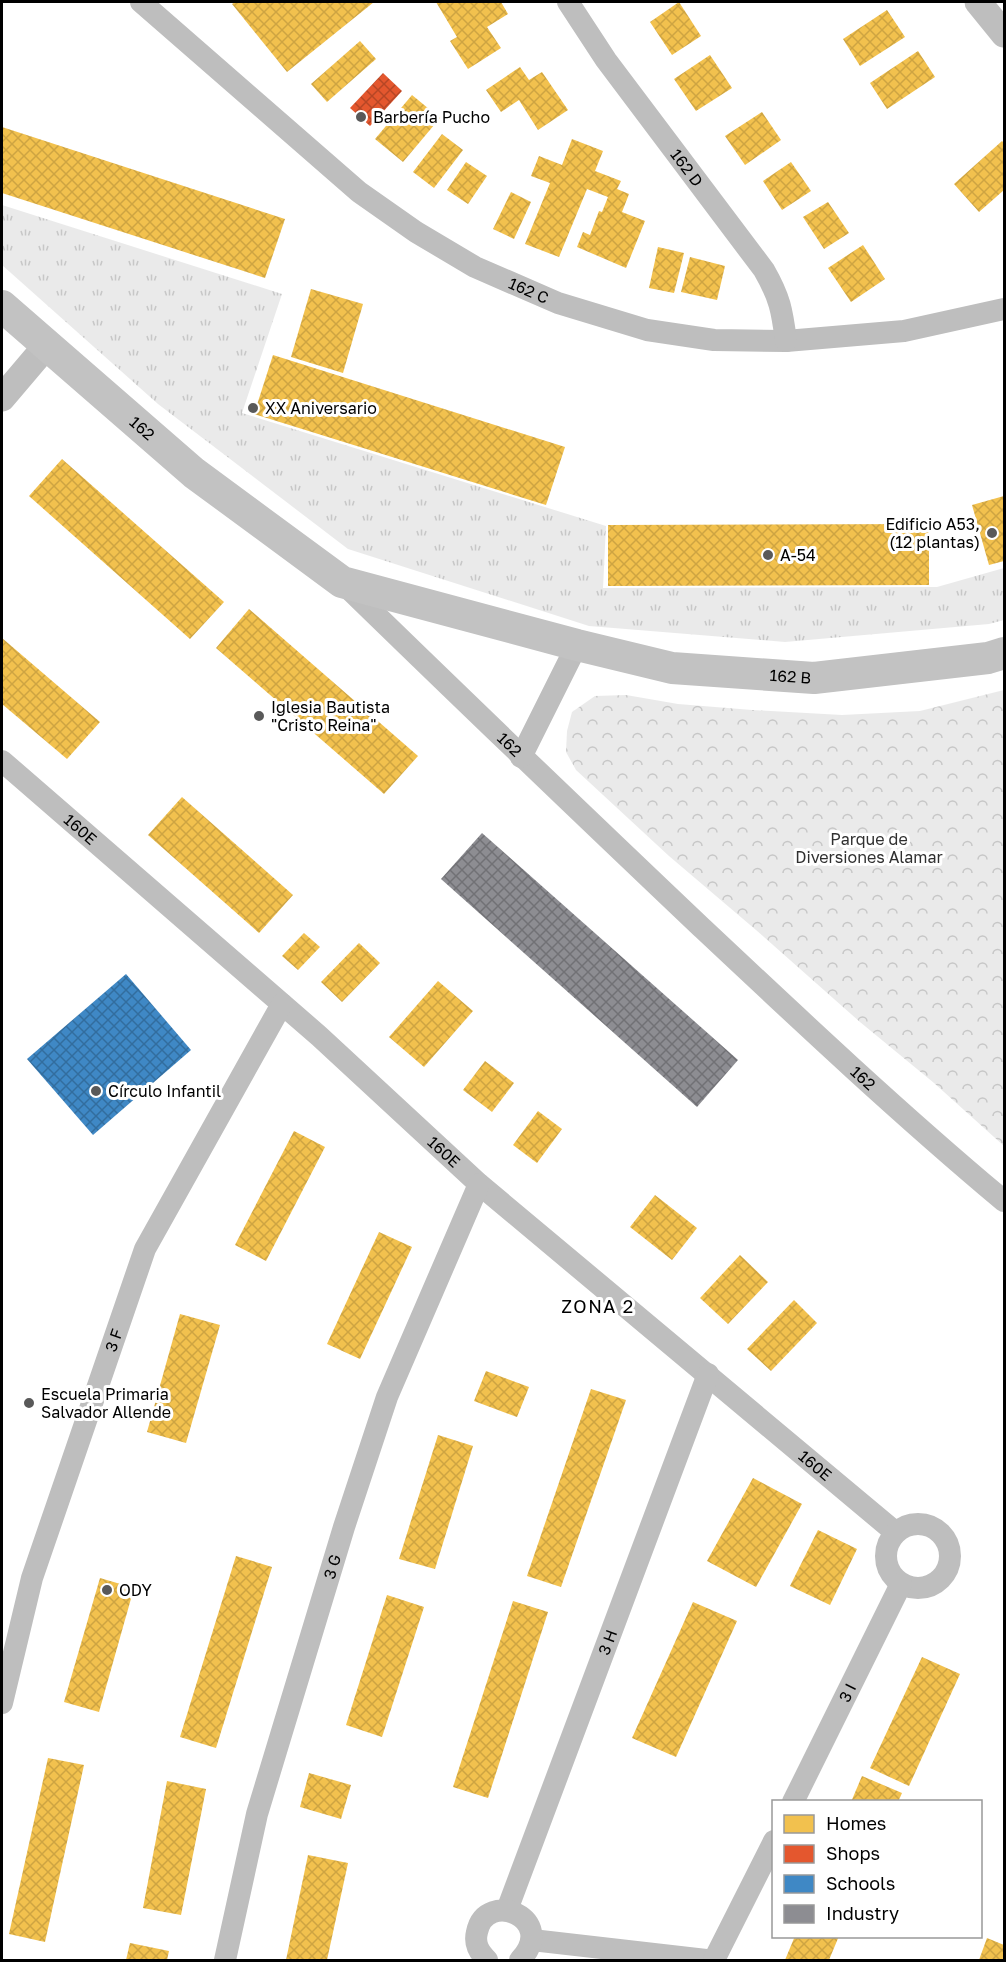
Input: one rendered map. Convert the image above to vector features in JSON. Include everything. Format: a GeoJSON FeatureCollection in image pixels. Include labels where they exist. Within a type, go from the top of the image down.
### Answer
{"type":"FeatureCollection","features":[{"type":"Feature","properties":{"kind":"main road","name":"162"},"geometry":{"type":"LineString","coordinates":[[2,306],[194,473],[342,582]]}},
{"type":"Feature","properties":{"kind":"main road","name":"162 B"},"geometry":{"type":"LineString","coordinates":[[342,582],[672,668],[814,678],[988,658],[1005,653]]}},
{"type":"Feature","properties":{"kind":"street","name":"162 C"},"geometry":{"type":"LineString","coordinates":[[141,2],[359,192],[416,232],[475,267],[558,303],[647,330],[714,340],[786,341],[904,331],[1005,309]]}},
{"type":"Feature","properties":{"kind":"street","name":"162 D"},"geometry":{"type":"LineString","coordinates":[[568,2],[606,60],[764,270],[782,309],[786,341]]}},
{"type":"Feature","properties":{"kind":"street"},"geometry":{"type":"LineString","coordinates":[[978,2],[1005,34]]}},
{"type":"Feature","properties":{"kind":"street"},"geometry":{"type":"LineString","coordinates":[[2,398],[47,345]]}},
{"type":"Feature","properties":{"kind":"street","name":"162"},"geometry":{"type":"LineString","coordinates":[[342,582],[521,757],[776,997],[939,1146],[1005,1201]]}},
{"type":"Feature","properties":{"kind":"street"},"geometry":{"type":"LineString","coordinates":[[521,757],[577,645]]}},
{"type":"Feature","properties":{"kind":"street","name":"160E"},"geometry":{"type":"LineString","coordinates":[[2,761],[282,1004],[479,1184],[895,1532]]}},
{"type":"Feature","properties":{"kind":"street","name":"3 F"},"geometry":{"type":"LineString","coordinates":[[2,1703],[32,1578],[145,1249],[282,1004]]}},
{"type":"Feature","properties":{"kind":"street","name":"3 G"},"geometry":{"type":"LineString","coordinates":[[225,1960],[257,1814],[344,1527],[387,1397],[479,1184]]}},
{"type":"Feature","properties":{"kind":"street","name":"3 H"},"geometry":{"type":"LineString","coordinates":[[507,1910],[708,1374]]}},
{"type":"Feature","properties":{"kind":"street"},"geometry":{"type":"LineString","coordinates":[[915,1524],[926,1525],[936,1530],[944,1537],[949,1547],[948,1569],[942,1578],[923,1589],[901,1584],[892,1577],[886,1566],[885,1554],[888,1542],[895,1532],[915,1524]]}},
{"type":"Feature","properties":{"kind":"street","name":"3 I"},"geometry":{"type":"LineString","coordinates":[[794,1800],[901,1584]]}},
{"type":"Feature","properties":{"kind":"street"},"geometry":{"type":"LineString","coordinates":[[714,1960],[772,1845]]}},
{"type":"Feature","properties":{"kind":"street"},"geometry":{"type":"LineString","coordinates":[[487,1960],[480,1953],[476,1942],[480,1922],[488,1915],[507,1910],[524,1919],[530,1929],[532,1941],[528,1952],[520,1960]]}},
{"type":"Feature","properties":{"kind":"street"},"geometry":{"type":"LineString","coordinates":[[532,1941],[706,1960]]}},
{"type":"Feature","properties":{"kind":"green space"},"geometry":{"type":"Polygon","coordinates":[[[2,205],[282,294],[242,413],[606,526],[603,588],[937,587],[1004,568],[1004,620],[989,624],[785,642],[589,626],[348,549],[158,404],[2,265],[2,205]]]}},
{"type":"Feature","properties":{"kind":"green space","name":"Parque de Diversiones Alamar"},"geometry":{"type":"Polygon","coordinates":[[[1004,690],[1004,1146],[934,1083],[860,1022],[669,856],[576,770],[566,752],[567,731],[572,712],[595,696],[626,695],[678,704],[842,715],[920,711],[1004,690]]]}},
{"type":"Feature","properties":{"kind":"building: Homes"},"geometry":{"type":"Polygon","coordinates":[[[235,2],[374,2],[287,72],[232,4],[235,2]]]}},
{"type":"Feature","properties":{"kind":"building: Homes"},"geometry":{"type":"Polygon","coordinates":[[[436,2],[501,2],[508,14],[487,27],[501,48],[468,69],[450,41],[457,37],[436,2]]]}},
{"type":"Feature","properties":{"kind":"building: Homes"},"geometry":{"type":"Polygon","coordinates":[[[679,2],[701,36],[672,55],[650,22],[679,2]]]}},
{"type":"Feature","properties":{"kind":"building: Homes"},"geometry":{"type":"Polygon","coordinates":[[[887,10],[905,37],[860,66],[843,39],[887,10]]]}},
{"type":"Feature","properties":{"kind":"building: Homes"},"geometry":{"type":"Polygon","coordinates":[[[360,41],[376,59],[327,102],[311,84],[360,41]]]}},
{"type":"Feature","properties":{"kind":"building: Homes"},"geometry":{"type":"Polygon","coordinates":[[[918,51],[935,77],[887,109],[870,83],[918,51]]]}},
{"type":"Feature","properties":{"kind":"building: Homes"},"geometry":{"type":"Polygon","coordinates":[[[710,55],[732,88],[696,111],[674,79],[710,55]]]}},
{"type":"Feature","properties":{"kind":"building: Homes"},"geometry":{"type":"Polygon","coordinates":[[[520,67],[529,80],[542,72],[568,110],[538,130],[519,100],[501,112],[486,90],[520,67]]]}},
{"type":"Feature","properties":{"kind":"building: Homes"},"geometry":{"type":"Polygon","coordinates":[[[412,95],[440,118],[403,162],[375,139],[412,95]]]}},
{"type":"Feature","properties":{"kind":"building: Homes"},"geometry":{"type":"Polygon","coordinates":[[[762,112],[781,140],[745,165],[725,136],[762,112]]]}},
{"type":"Feature","properties":{"kind":"building: Homes"},"geometry":{"type":"Polygon","coordinates":[[[2,127],[285,219],[265,278],[2,193],[2,127]]]}},
{"type":"Feature","properties":{"kind":"building: Homes"},"geometry":{"type":"Polygon","coordinates":[[[442,134],[463,150],[434,188],[413,172],[442,134]]]}},
{"type":"Feature","properties":{"kind":"building: Homes"},"geometry":{"type":"Polygon","coordinates":[[[572,139],[603,151],[595,171],[621,181],[617,189],[629,194],[622,212],[645,221],[626,268],[577,247],[583,232],[590,235],[599,211],[602,212],[608,197],[587,189],[559,257],[525,244],[550,183],[531,176],[539,156],[562,165],[572,139]]]}},
{"type":"Feature","properties":{"kind":"building: Homes"},"geometry":{"type":"Polygon","coordinates":[[[1002,141],[1004,143],[1004,190],[979,212],[954,184],[1002,141]]]}},
{"type":"Feature","properties":{"kind":"building: Homes"},"geometry":{"type":"Polygon","coordinates":[[[466,162],[487,176],[468,204],[447,190],[466,162]]]}},
{"type":"Feature","properties":{"kind":"building: Homes"},"geometry":{"type":"Polygon","coordinates":[[[791,162],[811,191],[782,210],[763,181],[791,162]]]}},
{"type":"Feature","properties":{"kind":"building: Homes"},"geometry":{"type":"Polygon","coordinates":[[[511,192],[531,202],[514,239],[493,229],[511,192]]]}},
{"type":"Feature","properties":{"kind":"building: Homes"},"geometry":{"type":"Polygon","coordinates":[[[828,202],[849,233],[824,249],[803,217],[828,202]]]}},
{"type":"Feature","properties":{"kind":"building: Homes"},"geometry":{"type":"Polygon","coordinates":[[[863,245],[885,279],[851,302],[828,268],[863,245]]]}},
{"type":"Feature","properties":{"kind":"building: Homes"},"geometry":{"type":"Polygon","coordinates":[[[658,247],[684,253],[674,293],[649,288],[658,247]]]}},
{"type":"Feature","properties":{"kind":"building: Homes"},"geometry":{"type":"Polygon","coordinates":[[[690,257],[725,266],[717,300],[681,292],[690,257]]]}},
{"type":"Feature","properties":{"kind":"building: Homes"},"geometry":{"type":"Polygon","coordinates":[[[311,289],[363,304],[343,373],[291,357],[311,289]]]}},
{"type":"Feature","properties":{"kind":"building: Homes"},"geometry":{"type":"Polygon","coordinates":[[[273,355],[565,447],[546,505],[254,414],[273,355]]]}},
{"type":"Feature","properties":{"kind":"building: Homes"},"geometry":{"type":"Polygon","coordinates":[[[62,459],[224,602],[190,639],[29,496],[62,459]]]}},
{"type":"Feature","properties":{"kind":"building: Homes","name":"Edificio A53, (12 plantas)"},"geometry":{"type":"Polygon","coordinates":[[[1004,496],[1004,561],[989,565],[972,505],[1004,496]]]}},
{"type":"Feature","properties":{"kind":"building: Homes","name":"A-54"},"geometry":{"type":"Polygon","coordinates":[[[929,524],[929,585],[608,586],[608,525],[929,524]]]}},
{"type":"Feature","properties":{"kind":"building: Homes"},"geometry":{"type":"Polygon","coordinates":[[[249,609],[418,756],[384,794],[216,648],[249,609]]]}},
{"type":"Feature","properties":{"kind":"building: Homes"},"geometry":{"type":"Polygon","coordinates":[[[2,638],[100,722],[67,759],[2,704],[2,638]]]}},
{"type":"Feature","properties":{"kind":"building: Homes"},"geometry":{"type":"Polygon","coordinates":[[[182,797],[293,895],[259,933],[148,835],[182,797]]]}},
{"type":"Feature","properties":{"kind":"building: Homes"},"geometry":{"type":"Polygon","coordinates":[[[304,933],[320,947],[298,970],[282,956],[304,933]]]}},
{"type":"Feature","properties":{"kind":"building: Homes"},"geometry":{"type":"Polygon","coordinates":[[[359,943],[380,963],[342,1002],[321,982],[359,943]]]}},
{"type":"Feature","properties":{"kind":"building: Homes"},"geometry":{"type":"Polygon","coordinates":[[[438,981],[473,1011],[424,1067],[389,1037],[438,981]]]}},
{"type":"Feature","properties":{"kind":"building: Homes"},"geometry":{"type":"Polygon","coordinates":[[[485,1061],[514,1083],[492,1112],[463,1090],[485,1061]]]}},
{"type":"Feature","properties":{"kind":"building: Homes"},"geometry":{"type":"Polygon","coordinates":[[[538,1111],[562,1129],[537,1163],[513,1145],[538,1111]]]}},
{"type":"Feature","properties":{"kind":"building: Homes"},"geometry":{"type":"Polygon","coordinates":[[[294,1131],[325,1147],[266,1261],[235,1245],[294,1131]]]}},
{"type":"Feature","properties":{"kind":"building: Homes"},"geometry":{"type":"Polygon","coordinates":[[[655,1195],[697,1228],[672,1260],[630,1227],[655,1195]]]}},
{"type":"Feature","properties":{"kind":"building: Homes"},"geometry":{"type":"Polygon","coordinates":[[[379,1232],[412,1247],[360,1359],[327,1344],[379,1232]]]}},
{"type":"Feature","properties":{"kind":"building: Homes"},"geometry":{"type":"Polygon","coordinates":[[[740,1255],[768,1282],[728,1324],[700,1298],[740,1255]]]}},
{"type":"Feature","properties":{"kind":"building: Homes"},"geometry":{"type":"Polygon","coordinates":[[[794,1300],[817,1323],[771,1371],[747,1349],[794,1300]]]}},
{"type":"Feature","properties":{"kind":"building: Homes"},"geometry":{"type":"Polygon","coordinates":[[[180,1314],[220,1325],[186,1443],[147,1432],[180,1314]]]}},
{"type":"Feature","properties":{"kind":"building: Homes"},"geometry":{"type":"Polygon","coordinates":[[[486,1371],[529,1387],[517,1417],[474,1401],[486,1371]]]}},
{"type":"Feature","properties":{"kind":"building: Homes"},"geometry":{"type":"Polygon","coordinates":[[[591,1389],[626,1400],[561,1587],[527,1576],[591,1389]]]}},
{"type":"Feature","properties":{"kind":"building: Homes"},"geometry":{"type":"Polygon","coordinates":[[[438,1435],[473,1446],[435,1569],[399,1559],[438,1435]]]}},
{"type":"Feature","properties":{"kind":"building: Homes"},"geometry":{"type":"Polygon","coordinates":[[[753,1478],[802,1504],[756,1587],[707,1561],[753,1478]]]}},
{"type":"Feature","properties":{"kind":"building: Homes"},"geometry":{"type":"Polygon","coordinates":[[[818,1530],[857,1549],[830,1605],[790,1586],[818,1530]]]}},
{"type":"Feature","properties":{"kind":"building: Homes"},"geometry":{"type":"Polygon","coordinates":[[[236,1556],[272,1567],[216,1748],[180,1737],[236,1556]]]}},
{"type":"Feature","properties":{"kind":"building: Homes"},"geometry":{"type":"Polygon","coordinates":[[[100,1578],[134,1588],[99,1712],[64,1702],[100,1578]]]}},
{"type":"Feature","properties":{"kind":"building: Homes"},"geometry":{"type":"Polygon","coordinates":[[[387,1595],[424,1607],[382,1737],[346,1725],[387,1595]]]}},
{"type":"Feature","properties":{"kind":"building: Homes"},"geometry":{"type":"Polygon","coordinates":[[[513,1601],[548,1612],[488,1798],[453,1787],[513,1601]]]}},
{"type":"Feature","properties":{"kind":"building: Homes"},"geometry":{"type":"Polygon","coordinates":[[[693,1602],[737,1621],[676,1757],[632,1738],[693,1602]]]}},
{"type":"Feature","properties":{"kind":"building: Homes"},"geometry":{"type":"Polygon","coordinates":[[[922,1657],[960,1674],[909,1786],[870,1768],[922,1657]]]}},
{"type":"Feature","properties":{"kind":"building: Homes"},"geometry":{"type":"Polygon","coordinates":[[[48,1758],[84,1765],[45,1942],[9,1934],[48,1758]]]}},
{"type":"Feature","properties":{"kind":"building: Homes"},"geometry":{"type":"Polygon","coordinates":[[[309,1773],[351,1785],[341,1819],[300,1807],[309,1773]]]}},
{"type":"Feature","properties":{"kind":"building: Homes"},"geometry":{"type":"Polygon","coordinates":[[[862,1776],[902,1793],[899,1800],[852,1800],[862,1776]]]}},
{"type":"Feature","properties":{"kind":"building: Homes"},"geometry":{"type":"Polygon","coordinates":[[[167,1781],[206,1789],[181,1915],[143,1908],[167,1781]]]}},
{"type":"Feature","properties":{"kind":"building: Homes"},"geometry":{"type":"Polygon","coordinates":[[[308,1855],[348,1863],[327,1960],[286,1960],[308,1855]]]}},
{"type":"Feature","properties":{"kind":"building: Homes"},"geometry":{"type":"Polygon","coordinates":[[[794,1938],[838,1938],[829,1960],[785,1960],[794,1938]]]}},
{"type":"Feature","properties":{"kind":"building: Homes"},"geometry":{"type":"Polygon","coordinates":[[[987,1938],[1004,1945],[1004,1960],[979,1960],[987,1938]]]}},
{"type":"Feature","properties":{"kind":"building: Homes"},"geometry":{"type":"Polygon","coordinates":[[[130,1943],[169,1951],[167,1960],[126,1960],[130,1943]]]}},
{"type":"Feature","properties":{"kind":"building: Shops"},"geometry":{"type":"Polygon","coordinates":[[[383,73],[402,91],[370,126],[350,108],[383,73]]]}},
{"type":"Feature","properties":{"kind":"building: Schools"},"geometry":{"type":"Polygon","coordinates":[[[126,974],[191,1050],[93,1135],[27,1059],[126,974]]]}},
{"type":"Feature","properties":{"kind":"building: Industry"},"geometry":{"type":"Polygon","coordinates":[[[482,833],[738,1060],[697,1107],[441,879],[482,833]]]}},
{"type":"Feature","properties":{"kind":"place","name":"Barbería Pucho"},"geometry":{"type":"Point","coordinates":[361,117]}},
{"type":"Feature","properties":{"kind":"place","name":"XX Aniversario"},"geometry":{"type":"Point","coordinates":[253,408]}},
{"type":"Feature","properties":{"kind":"place","name":"Edificio A53, (12 plantas)"},"geometry":{"type":"Point","coordinates":[992,533]}},
{"type":"Feature","properties":{"kind":"place","name":"A-54"},"geometry":{"type":"Point","coordinates":[768,555]}},
{"type":"Feature","properties":{"kind":"place","name":"Iglesia Bautista \"Cristo Reina\""},"geometry":{"type":"Point","coordinates":[259,716]}},
{"type":"Feature","properties":{"kind":"place","name":"Círculo Infantil"},"geometry":{"type":"Point","coordinates":[96,1091]}},
{"type":"Feature","properties":{"kind":"place","name":"Escuela Primaria Salvador Allende"},"geometry":{"type":"Point","coordinates":[29,1403]}},
{"type":"Feature","properties":{"kind":"place","name":"ODY"},"geometry":{"type":"Point","coordinates":[107,1590]}},
{"type":"Feature","properties":{"kind":"district","name":"ZONA 2"},"geometry":{"type":"Point","coordinates":[598,1307]}}]}
